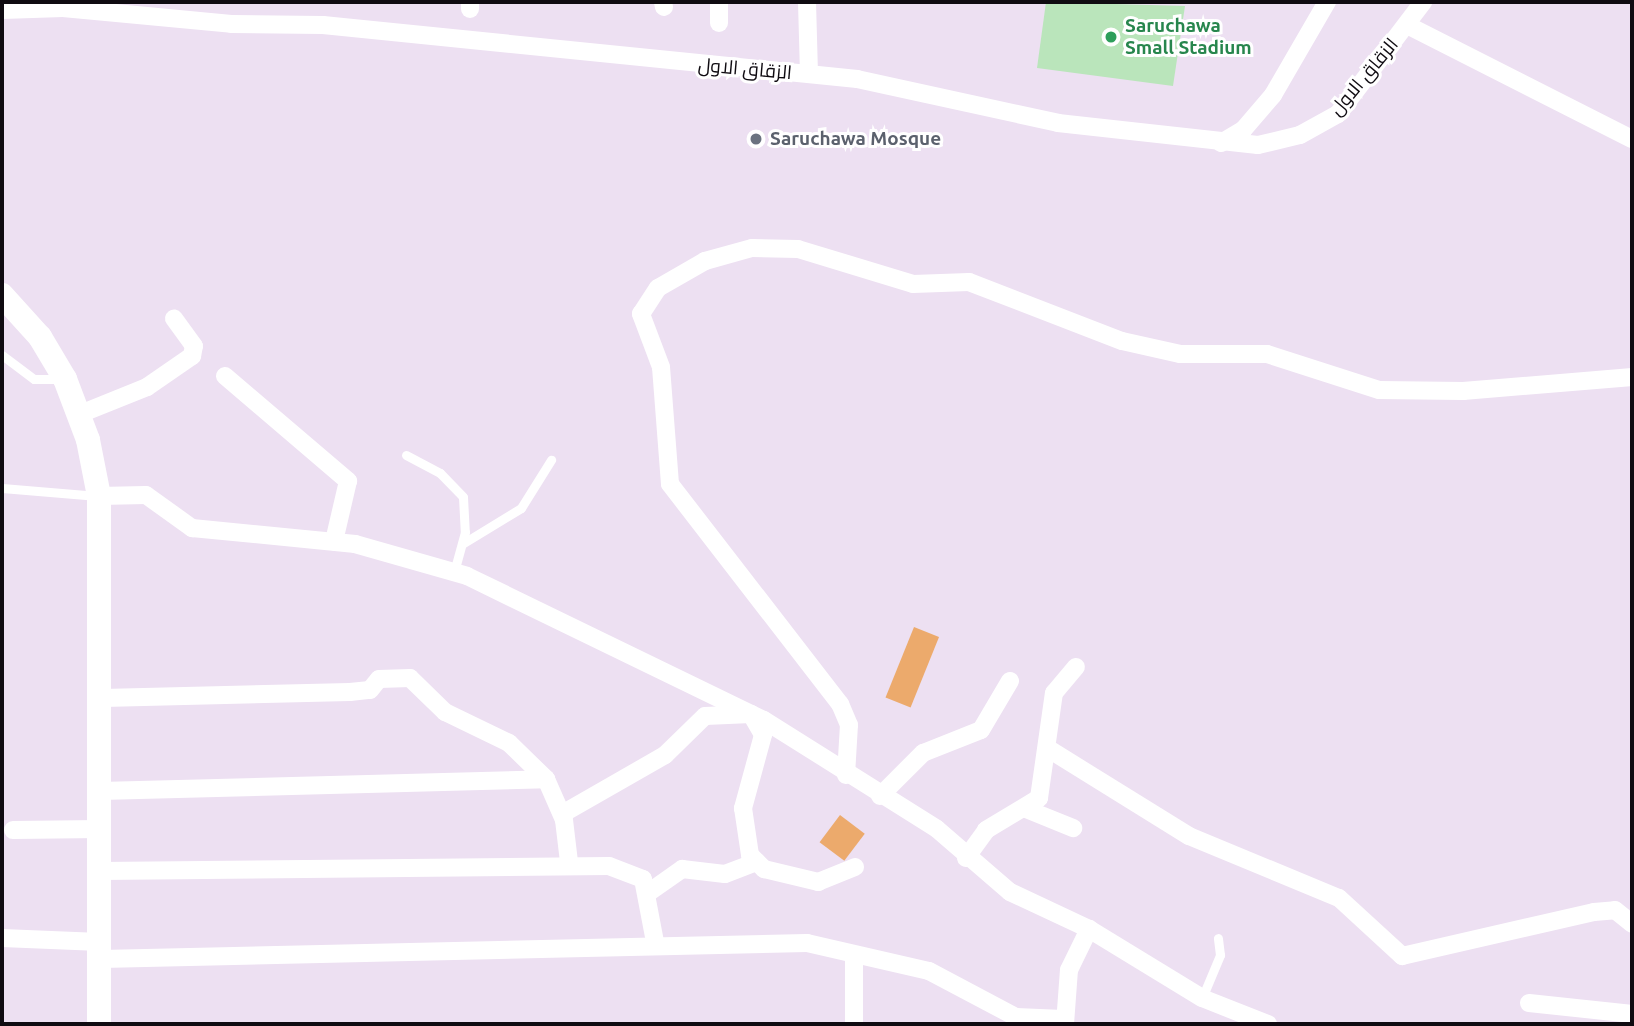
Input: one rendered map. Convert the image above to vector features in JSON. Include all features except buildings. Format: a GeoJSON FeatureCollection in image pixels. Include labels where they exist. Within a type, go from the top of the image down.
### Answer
{"type":"FeatureCollection","features":[{"type":"Feature","properties":{"kind":"street"},"geometry":{"type":"LineString","coordinates":[[719,2],[719,23]]}},
{"type":"Feature","properties":{"kind":"street"},"geometry":{"type":"LineString","coordinates":[[807,2],[809,74]]}},
{"type":"Feature","properties":{"kind":"street"},"geometry":{"type":"LineString","coordinates":[[1221,143],[1243,130],[1273,94],[1327,2]]}},
{"type":"Feature","properties":{"kind":"street","name":"الزقاق الاول"},"geometry":{"type":"LineString","coordinates":[[2,10],[63,8],[231,24],[323,25],[809,74],[920,89],[1058,123],[1221,143],[1279,142],[1320,126],[1338,114],[1423,2]]}},
{"type":"Feature","properties":{"kind":"street"},"geometry":{"type":"LineString","coordinates":[[1407,24],[1632,139]]}},
{"type":"Feature","properties":{"kind":"street"},"geometry":{"type":"LineString","coordinates":[[846,775],[849,725],[840,704],[670,484],[662,367],[641,314],[658,288],[705,261],[752,248],[798,249],[913,284],[969,282],[1122,341],[1180,354],[1267,354],[1379,390],[1463,391],[1632,377]]}},
{"type":"Feature","properties":{"kind":"street"},"geometry":{"type":"LineString","coordinates":[[2,295],[40,337],[65,379],[80,414],[99,496],[103,698],[99,1024]]}},
{"type":"Feature","properties":{"kind":"street"},"geometry":{"type":"LineString","coordinates":[[80,414],[147,387],[192,356],[194,346],[174,318]]}},
{"type":"Feature","properties":{"kind":"street"},"geometry":{"type":"LineString","coordinates":[[225,376],[348,481],[334,541]]}},
{"type":"Feature","properties":{"kind":"street"},"geometry":{"type":"LineString","coordinates":[[99,496],[146,495],[192,528],[334,541],[454,572],[751,714],[937,829],[967,858],[1010,892],[1089,929],[1202,998],[1268,1024]]}},
{"type":"Feature","properties":{"kind":"street"},"geometry":{"type":"LineString","coordinates":[[967,858],[986,830],[1026,809],[1047,776],[1047,748],[1054,693],[1076,667]]}},
{"type":"Feature","properties":{"kind":"street"},"geometry":{"type":"LineString","coordinates":[[103,698],[350,692],[370,690],[379,679],[410,678],[445,712],[509,743],[546,779],[562,814],[569,862]]}},
{"type":"Feature","properties":{"kind":"street"},"geometry":{"type":"LineString","coordinates":[[880,796],[914,758],[981,730],[1010,681]]}},
{"type":"Feature","properties":{"kind":"street"},"geometry":{"type":"LineString","coordinates":[[562,814],[665,755],[705,716],[751,714]]}},
{"type":"Feature","properties":{"kind":"street"},"geometry":{"type":"LineString","coordinates":[[751,714],[763,745],[743,808],[743,832],[757,862]]}},
{"type":"Feature","properties":{"kind":"street"},"geometry":{"type":"LineString","coordinates":[[1047,748],[1189,836],[1339,898],[1402,956],[1594,912],[1615,910],[1632,924]]}},
{"type":"Feature","properties":{"kind":"street"},"geometry":{"type":"LineString","coordinates":[[100,791],[546,779]]}},
{"type":"Feature","properties":{"kind":"street"},"geometry":{"type":"LineString","coordinates":[[1026,809],[1073,828]]}},
{"type":"Feature","properties":{"kind":"street"},"geometry":{"type":"LineString","coordinates":[[13,830],[102,829]]}},
{"type":"Feature","properties":{"kind":"street"},"geometry":{"type":"LineString","coordinates":[[100,872],[569,862],[631,873],[643,879],[648,893],[655,942]]}},
{"type":"Feature","properties":{"kind":"street"},"geometry":{"type":"LineString","coordinates":[[648,893],[682,869],[725,874],[757,862],[817,882],[855,867]]}},
{"type":"Feature","properties":{"kind":"street"},"geometry":{"type":"LineString","coordinates":[[2,938],[100,950],[655,942],[807,943],[853,957],[929,971],[1016,1017],[1064,1022],[1069,970],[1089,929]]}},
{"type":"Feature","properties":{"kind":"street"},"geometry":{"type":"LineString","coordinates":[[853,957],[854,1024]]}},
{"type":"Feature","properties":{"kind":"street"},"geometry":{"type":"LineString","coordinates":[[1529,1003],[1632,1014]]}},
{"type":"Feature","properties":{"kind":"lane"},"geometry":{"type":"LineString","coordinates":[[2,355],[34,379],[65,379]]}},
{"type":"Feature","properties":{"kind":"lane"},"geometry":{"type":"LineString","coordinates":[[406,455],[440,473],[463,497],[462,544],[454,572]]}},
{"type":"Feature","properties":{"kind":"lane"},"geometry":{"type":"LineString","coordinates":[[462,544],[521,508],[551,460]]}},
{"type":"Feature","properties":{"kind":"lane"},"geometry":{"type":"LineString","coordinates":[[2,488],[99,496]]}},
{"type":"Feature","properties":{"kind":"lane"},"geometry":{"type":"LineString","coordinates":[[1202,998],[1220,955],[1218,938]]}},
{"type":"Feature","properties":{"kind":"green space","name":"Saruchawa Small Stadium"},"geometry":{"type":"Polygon","coordinates":[[[1046,2],[1185,6],[1173,86],[1037,68],[1046,2]]]}},
{"type":"Feature","properties":{"kind":"place","name":"Saruchawa Small Stadium"},"geometry":{"type":"Point","coordinates":[1111,37]}},
{"type":"Feature","properties":{"kind":"place","name":"Saruchawa Mosque"},"geometry":{"type":"Point","coordinates":[756,139]}}]}
